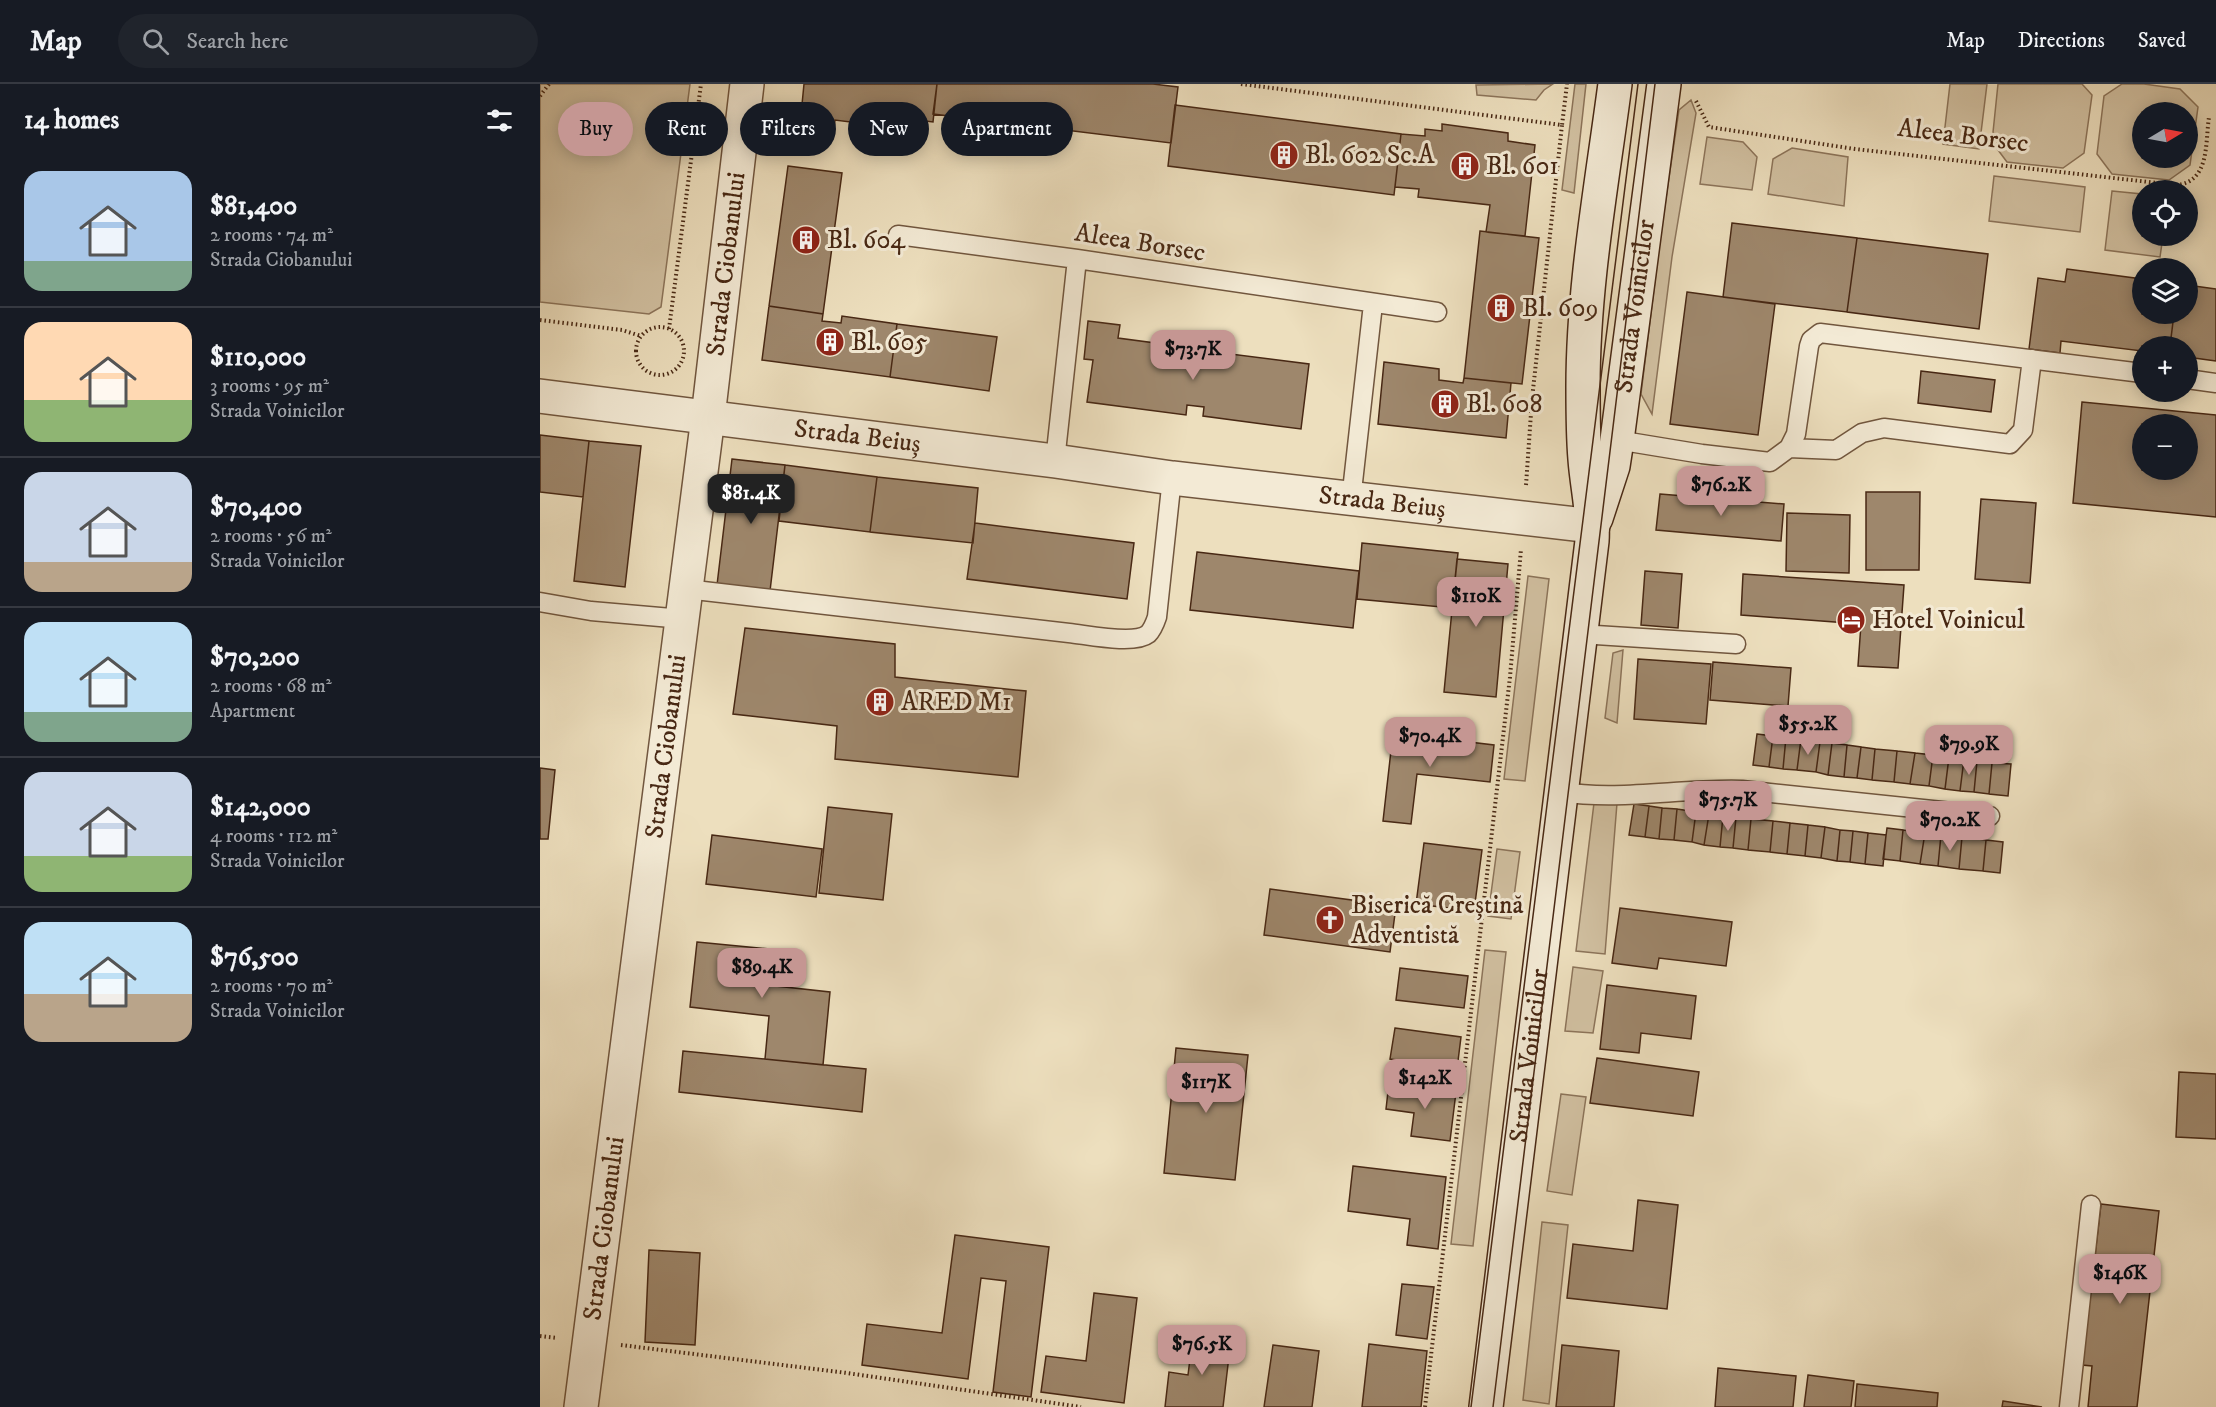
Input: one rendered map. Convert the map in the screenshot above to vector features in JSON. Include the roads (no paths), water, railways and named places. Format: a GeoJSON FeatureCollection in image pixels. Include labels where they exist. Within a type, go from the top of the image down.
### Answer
{"type":"FeatureCollection","features":[{"type":"Feature","properties":{"kind":"street","name":"Strada Ciobanului"},"geometry":{"type":"LineString","coordinates":[[581,1407],[685,604],[747,84]]}},
{"type":"Feature","properties":{"kind":"street","name":"Strada Voinicilor"},"geometry":{"type":"LineString","coordinates":[[1593,525],[1585,459],[1583,386],[1585,335],[1592,256],[1615,84]]}},
{"type":"Feature","properties":{"kind":"street","name":"Strada Voinicilor"},"geometry":{"type":"LineString","coordinates":[[1486,1407],[1593,525],[1613,466],[1664,84]]}},
{"type":"Feature","properties":{"kind":"street","name":"Strada Beiuș"},"geometry":{"type":"LineString","coordinates":[[540,396],[1351,500],[1593,525]]}},
{"type":"Feature","properties":{"kind":"lane","name":"Aleea Borsec"},"geometry":{"type":"LineString","coordinates":[[898,235],[1437,312]]}},
{"type":"Feature","properties":{"kind":"lane"},"geometry":{"type":"LineString","coordinates":[[1055,461],[1077,259]]}},
{"type":"Feature","properties":{"kind":"lane"},"geometry":{"type":"LineString","coordinates":[[1351,500],[1373,304]]}},
{"type":"Feature","properties":{"kind":"lane"},"geometry":{"type":"LineString","coordinates":[[1617,440],[1770,462],[1789,448],[1797,434],[1810,340],[1820,333],[2132,372]]}},
{"type":"Feature","properties":{"kind":"lane"},"geometry":{"type":"LineString","coordinates":[[1789,448],[1836,450],[1862,433],[1884,428],[2010,444],[2023,430],[2032,359]]}},
{"type":"Feature","properties":{"kind":"lane"},"geometry":{"type":"LineString","coordinates":[[2198,381],[2216,383]]}},
{"type":"Feature","properties":{"kind":"lane"},"geometry":{"type":"LineString","coordinates":[[540,602],[591,611],[685,604],[1139,638],[1148,634],[1154,627],[1172,478]]}},
{"type":"Feature","properties":{"kind":"lane"},"geometry":{"type":"LineString","coordinates":[[1580,634],[1736,644]]}},
{"type":"Feature","properties":{"kind":"lane"},"geometry":{"type":"LineString","coordinates":[[1561,792],[1614,796],[1713,789],[1742,790],[1990,816]]}},
{"type":"Feature","properties":{"kind":"lane"},"geometry":{"type":"LineString","coordinates":[[2069,1407],[2091,1205]]}},
{"type":"Feature","properties":{"kind":"tram line"},"geometry":{"type":"LineString","coordinates":[[1471,1407],[1638,84]]}},
{"type":"Feature","properties":{"kind":"tram line"},"geometry":{"type":"LineString","coordinates":[[1493,1407],[1655,84]]}},
{"type":"Feature","properties":{"kind":"place","name":"Bl. 602 Sc.A"},"geometry":{"type":"Point","coordinates":[1284,155]}},
{"type":"Feature","properties":{"kind":"place","name":"Bl. 601"},"geometry":{"type":"Point","coordinates":[1465,166]}},
{"type":"Feature","properties":{"kind":"place","name":"Bl. 604"},"geometry":{"type":"Point","coordinates":[806,240]}},
{"type":"Feature","properties":{"kind":"place","name":"Bl. 609"},"geometry":{"type":"Point","coordinates":[1501,308]}},
{"type":"Feature","properties":{"kind":"place","name":"Bl. 605"},"geometry":{"type":"Point","coordinates":[830,342]}},
{"type":"Feature","properties":{"kind":"place","name":"Bl. 608"},"geometry":{"type":"Point","coordinates":[1445,404]}},
{"type":"Feature","properties":{"kind":"place","name":"Hotel Voinicul"},"geometry":{"type":"Point","coordinates":[1851,620]}},
{"type":"Feature","properties":{"kind":"place","name":"ARED M1"},"geometry":{"type":"Point","coordinates":[880,702]}},
{"type":"Feature","properties":{"kind":"place","name":"Biserică Creștină Adventistă"},"geometry":{"type":"Point","coordinates":[1330,920]}}]}
